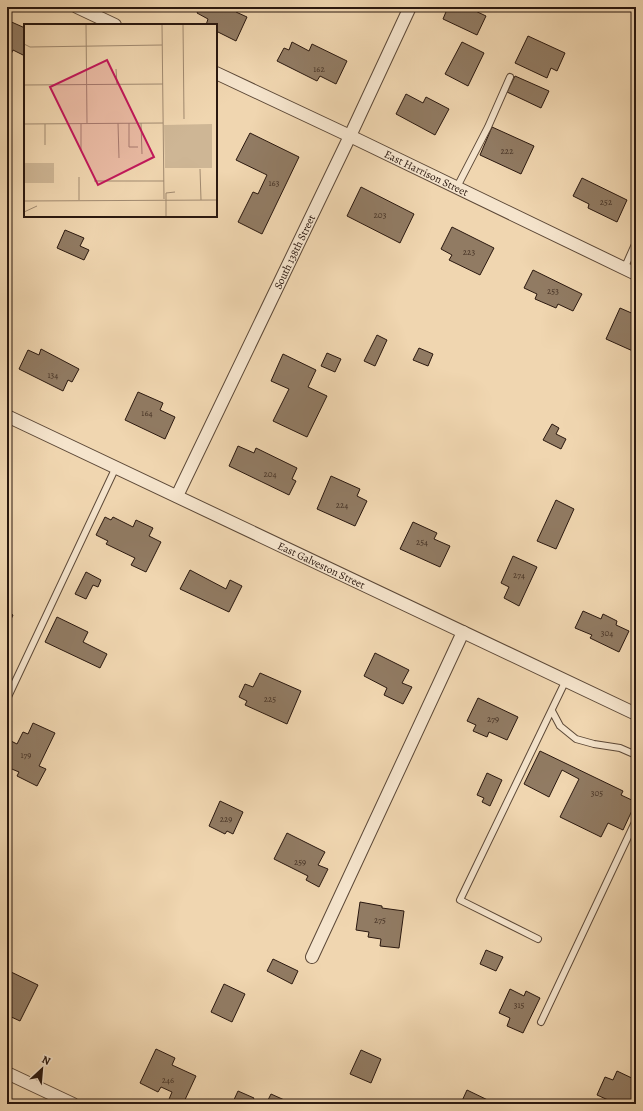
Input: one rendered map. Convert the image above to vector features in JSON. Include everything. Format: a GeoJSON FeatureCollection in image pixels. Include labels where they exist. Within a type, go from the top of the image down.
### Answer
{"type":"FeatureCollection","features":[{"type":"Feature","properties":{"kind":"street"},"geometry":{"type":"LineString","coordinates":[[77,7],[113,24]]}},
{"type":"Feature","properties":{"kind":"street","name":"South 138th Street"},"geometry":{"type":"LineString","coordinates":[[177,496],[350,136],[410,7]]}},
{"type":"Feature","properties":{"kind":"street","name":"East Harrison Street"},"geometry":{"type":"LineString","coordinates":[[217,73],[636,274]]}},
{"type":"Feature","properties":{"kind":"street","name":"East Galveston Street"},"geometry":{"type":"LineString","coordinates":[[7,416],[636,714]]}},
{"type":"Feature","properties":{"kind":"street"},"geometry":{"type":"LineString","coordinates":[[312,957],[463,632]]}},
{"type":"Feature","properties":{"kind":"street"},"geometry":{"type":"LineString","coordinates":[[7,1073],[73,1104]]}},
{"type":"Feature","properties":{"kind":"lane"},"geometry":{"type":"LineString","coordinates":[[457,188],[488,127],[510,77]]}},
{"type":"Feature","properties":{"kind":"lane"},"geometry":{"type":"LineString","coordinates":[[624,269],[636,242]]}},
{"type":"Feature","properties":{"kind":"lane"},"geometry":{"type":"LineString","coordinates":[[7,699],[116,468]]}},
{"type":"Feature","properties":{"kind":"lane"},"geometry":{"type":"LineString","coordinates":[[538,939],[460,900],[566,680]]}},
{"type":"Feature","properties":{"kind":"lane"},"geometry":{"type":"LineString","coordinates":[[552,711],[560,726],[576,738],[594,744],[620,748],[636,755]]}},
{"type":"Feature","properties":{"kind":"lane"},"geometry":{"type":"LineString","coordinates":[[541,1022],[636,820]]}},
{"type":"Feature","properties":{"kind":"building"},"geometry":{"type":"Polygon","coordinates":[[[200,7],[239,7],[236,12],[247,17],[236,41],[217,32],[217,24],[206,24],[208,19],[197,13],[200,7]]]}},
{"type":"Feature","properties":{"kind":"building"},"geometry":{"type":"Polygon","coordinates":[[[448,7],[467,7],[486,16],[477,35],[443,19],[448,7]]]}},
{"type":"Feature","properties":{"kind":"building"},"geometry":{"type":"Polygon","coordinates":[[[7,20],[24,28],[24,56],[13,50],[7,62],[7,20]]]}},
{"type":"Feature","properties":{"kind":"building"},"geometry":{"type":"Polygon","coordinates":[[[528,36],[565,53],[557,71],[551,68],[547,78],[515,63],[528,36]]]}},
{"type":"Feature","properties":{"kind":"building"},"geometry":{"type":"Polygon","coordinates":[[[292,42],[309,51],[312,44],[347,61],[336,84],[320,76],[317,81],[277,61],[284,48],[289,50],[292,42]]]}},
{"type":"Feature","properties":{"kind":"building"},"geometry":{"type":"Polygon","coordinates":[[[462,42],[484,53],[468,86],[445,74],[462,42]]]}},
{"type":"Feature","properties":{"kind":"building"},"geometry":{"type":"Polygon","coordinates":[[[515,76],[549,91],[541,108],[507,92],[515,76]]]}},
{"type":"Feature","properties":{"kind":"building"},"geometry":{"type":"Polygon","coordinates":[[[406,94],[423,103],[426,97],[449,109],[435,135],[396,114],[406,94]]]}},
{"type":"Feature","properties":{"kind":"building"},"geometry":{"type":"Polygon","coordinates":[[[492,127],[534,146],[521,174],[480,155],[492,127]]]}},
{"type":"Feature","properties":{"kind":"building"},"geometry":{"type":"Polygon","coordinates":[[[250,133],[299,157],[262,234],[238,222],[253,192],[258,194],[267,175],[236,160],[250,133]]]}},
{"type":"Feature","properties":{"kind":"building"},"geometry":{"type":"Polygon","coordinates":[[[582,178],[627,200],[617,222],[588,208],[589,204],[573,196],[582,178]]]}},
{"type":"Feature","properties":{"kind":"building"},"geometry":{"type":"Polygon","coordinates":[[[361,187],[414,214],[400,243],[347,216],[361,187]]]}},
{"type":"Feature","properties":{"kind":"building"},"geometry":{"type":"Polygon","coordinates":[[[452,227],[494,248],[480,275],[449,260],[452,255],[441,249],[452,227]]]}},
{"type":"Feature","properties":{"kind":"building"},"geometry":{"type":"Polygon","coordinates":[[[65,230],[84,238],[80,246],[89,250],[84,260],[57,248],[65,230]]]}},
{"type":"Feature","properties":{"kind":"building"},"geometry":{"type":"Polygon","coordinates":[[[533,270],[582,294],[573,311],[558,304],[556,308],[535,299],[537,294],[524,288],[533,270]]]}},
{"type":"Feature","properties":{"kind":"building"},"geometry":{"type":"Polygon","coordinates":[[[620,308],[636,315],[635,352],[606,339],[620,308]]]}},
{"type":"Feature","properties":{"kind":"building"},"geometry":{"type":"Polygon","coordinates":[[[377,335],[387,340],[375,366],[364,361],[377,335]]]}},
{"type":"Feature","properties":{"kind":"building"},"geometry":{"type":"Polygon","coordinates":[[[419,348],[433,354],[428,366],[413,360],[419,348]]]}},
{"type":"Feature","properties":{"kind":"building"},"geometry":{"type":"Polygon","coordinates":[[[41,349],[79,369],[72,382],[68,380],[63,391],[19,369],[28,350],[39,355],[41,349]]]}},
{"type":"Feature","properties":{"kind":"building"},"geometry":{"type":"Polygon","coordinates":[[[327,353],[341,359],[335,372],[321,366],[327,353]]]}},
{"type":"Feature","properties":{"kind":"building"},"geometry":{"type":"Polygon","coordinates":[[[283,354],[316,370],[308,387],[327,396],[307,437],[273,421],[289,389],[271,381],[283,354]]]}},
{"type":"Feature","properties":{"kind":"building"},"geometry":{"type":"Polygon","coordinates":[[[138,392],[163,403],[160,410],[175,417],[165,439],[125,420],[138,392]]]}},
{"type":"Feature","properties":{"kind":"building"},"geometry":{"type":"Polygon","coordinates":[[[552,424],[559,428],[556,434],[566,439],[561,449],[543,440],[552,424]]]}},
{"type":"Feature","properties":{"kind":"building"},"geometry":{"type":"Polygon","coordinates":[[[238,446],[254,453],[256,448],[297,468],[292,479],[296,481],[289,495],[229,466],[238,446]]]}},
{"type":"Feature","properties":{"kind":"building"},"geometry":{"type":"Polygon","coordinates":[[[331,476],[360,489],[357,496],[367,501],[355,526],[317,509],[331,476]]]}},
{"type":"Feature","properties":{"kind":"building"},"geometry":{"type":"Polygon","coordinates":[[[556,500],[574,509],[556,549],[537,541],[556,500]]]}},
{"type":"Feature","properties":{"kind":"building"},"geometry":{"type":"Polygon","coordinates":[[[105,517],[111,520],[113,517],[133,527],[136,520],[153,528],[149,536],[161,542],[146,572],[131,565],[135,558],[106,544],[108,541],[96,535],[105,517]]]}},
{"type":"Feature","properties":{"kind":"building"},"geometry":{"type":"Polygon","coordinates":[[[413,522],[437,533],[434,539],[450,546],[440,567],[400,549],[413,522]]]}},
{"type":"Feature","properties":{"kind":"building"},"geometry":{"type":"Polygon","coordinates":[[[513,556],[537,567],[519,606],[504,598],[509,587],[501,583],[513,556]]]}},
{"type":"Feature","properties":{"kind":"building"},"geometry":{"type":"Polygon","coordinates":[[[190,570],[226,589],[230,580],[242,586],[229,612],[180,589],[190,570]]]}},
{"type":"Feature","properties":{"kind":"building"},"geometry":{"type":"Polygon","coordinates":[[[86,572],[101,580],[98,587],[93,585],[86,599],[75,594],[86,572]]]}},
{"type":"Feature","properties":{"kind":"building"},"geometry":{"type":"Polygon","coordinates":[[[583,611],[601,619],[603,614],[617,621],[616,625],[629,631],[619,652],[590,638],[592,635],[575,628],[583,611]]]}},
{"type":"Feature","properties":{"kind":"building"},"geometry":{"type":"Polygon","coordinates":[[[7,612],[13,615],[7,628],[7,612]]]}},
{"type":"Feature","properties":{"kind":"building"},"geometry":{"type":"Polygon","coordinates":[[[57,617],[88,632],[83,642],[107,654],[100,668],[45,642],[57,617]]]}},
{"type":"Feature","properties":{"kind":"building"},"geometry":{"type":"Polygon","coordinates":[[[375,653],[409,670],[402,683],[412,687],[403,704],[384,695],[387,688],[364,676],[375,653]]]}},
{"type":"Feature","properties":{"kind":"building"},"geometry":{"type":"Polygon","coordinates":[[[260,673],[301,691],[287,724],[245,705],[247,701],[239,697],[245,684],[253,687],[260,673]]]}},
{"type":"Feature","properties":{"kind":"building"},"geometry":{"type":"Polygon","coordinates":[[[478,698],[518,717],[507,740],[489,732],[487,737],[473,731],[476,725],[467,721],[478,698]]]}},
{"type":"Feature","properties":{"kind":"building"},"geometry":{"type":"Polygon","coordinates":[[[33,723],[55,733],[39,766],[46,769],[37,786],[17,776],[19,772],[7,767],[7,739],[17,744],[23,732],[28,734],[33,723]]]}},
{"type":"Feature","properties":{"kind":"building"},"geometry":{"type":"Polygon","coordinates":[[[540,751],[623,791],[621,795],[636,802],[623,830],[608,823],[601,837],[560,817],[579,779],[562,770],[549,797],[524,784],[540,751]]]}},
{"type":"Feature","properties":{"kind":"building"},"geometry":{"type":"Polygon","coordinates":[[[487,773],[502,780],[490,806],[482,802],[484,798],[477,795],[487,773]]]}},
{"type":"Feature","properties":{"kind":"building"},"geometry":{"type":"Polygon","coordinates":[[[220,801],[243,812],[233,834],[227,831],[225,834],[209,826],[220,801]]]}},
{"type":"Feature","properties":{"kind":"building"},"geometry":{"type":"Polygon","coordinates":[[[287,833],[325,852],[318,865],[328,869],[319,887],[306,880],[308,876],[274,859],[287,833]]]}},
{"type":"Feature","properties":{"kind":"building"},"geometry":{"type":"Polygon","coordinates":[[[360,902],[382,906],[382,908],[404,911],[399,948],[380,946],[381,939],[368,937],[369,932],[356,930],[360,902]]]}},
{"type":"Feature","properties":{"kind":"building"},"geometry":{"type":"Polygon","coordinates":[[[486,950],[503,957],[496,971],[480,964],[486,950]]]}},
{"type":"Feature","properties":{"kind":"building"},"geometry":{"type":"Polygon","coordinates":[[[273,959],[298,971],[292,984],[267,971],[273,959]]]}},
{"type":"Feature","properties":{"kind":"building"},"geometry":{"type":"Polygon","coordinates":[[[9,971],[38,985],[20,1021],[7,1015],[7,974],[9,971]]]}},
{"type":"Feature","properties":{"kind":"building"},"geometry":{"type":"Polygon","coordinates":[[[224,984],[245,994],[232,1022],[211,1012],[224,984]]]}},
{"type":"Feature","properties":{"kind":"building"},"geometry":{"type":"Polygon","coordinates":[[[510,989],[524,996],[526,991],[540,998],[523,1033],[507,1026],[510,1018],[499,1013],[510,989]]]}},
{"type":"Feature","properties":{"kind":"building"},"geometry":{"type":"Polygon","coordinates":[[[156,1049],[175,1058],[172,1065],[196,1076],[183,1104],[167,1104],[172,1092],[161,1087],[158,1092],[140,1083],[156,1049]]]}},
{"type":"Feature","properties":{"kind":"building"},"geometry":{"type":"Polygon","coordinates":[[[361,1050],[381,1059],[371,1083],[350,1074],[361,1050]]]}},
{"type":"Feature","properties":{"kind":"building"},"geometry":{"type":"Polygon","coordinates":[[[617,1071],[636,1080],[636,1104],[617,1104],[597,1095],[605,1077],[613,1080],[617,1071]]]}},
{"type":"Feature","properties":{"kind":"building"},"geometry":{"type":"Polygon","coordinates":[[[467,1090],[496,1104],[461,1103],[467,1090]]]}},
{"type":"Feature","properties":{"kind":"building"},"geometry":{"type":"Polygon","coordinates":[[[238,1091],[254,1098],[251,1104],[232,1104],[238,1091]]]}},
{"type":"Feature","properties":{"kind":"building"},"geometry":{"type":"Polygon","coordinates":[[[271,1094],[291,1103],[291,1104],[266,1104],[271,1094]]]}}]}
